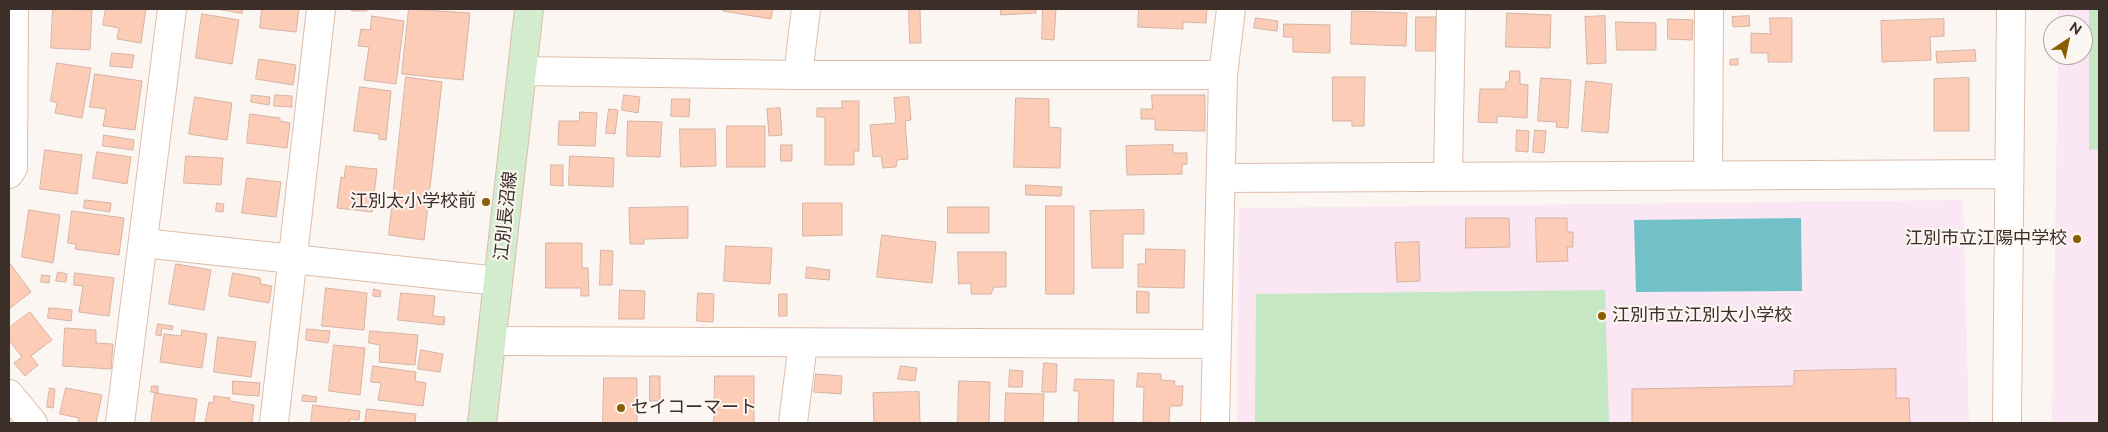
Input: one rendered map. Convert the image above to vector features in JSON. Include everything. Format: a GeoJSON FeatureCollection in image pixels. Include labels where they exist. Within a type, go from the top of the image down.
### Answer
{"type":"FeatureCollection","features":[{"type":"Feature","properties":{"kind":"main road","name":"江別長沼線"},"geometry":{"type":"LineString","coordinates":[[482,423],[529,9]]}},
{"type":"Feature","properties":{"kind":"street"},"geometry":{"type":"LineString","coordinates":[[9,174],[13,168],[14,9]]}},
{"type":"Feature","properties":{"kind":"street"},"geometry":{"type":"LineString","coordinates":[[120,423],[172,9]]}},
{"type":"Feature","properties":{"kind":"street"},"geometry":{"type":"LineString","coordinates":[[274,423],[321,9]]}},
{"type":"Feature","properties":{"kind":"street"},"geometry":{"type":"LineString","coordinates":[[798,75],[806,9]]}},
{"type":"Feature","properties":{"kind":"street"},"geometry":{"type":"LineString","coordinates":[[1215,423],[1223,75],[1231,9]]}},
{"type":"Feature","properties":{"kind":"street"},"geometry":{"type":"LineString","coordinates":[[1448,177],[1451,9]]}},
{"type":"Feature","properties":{"kind":"street"},"geometry":{"type":"LineString","coordinates":[[1708,176],[1710,9]]}},
{"type":"Feature","properties":{"kind":"street"},"geometry":{"type":"LineString","coordinates":[[2007,423],[2011,9]]}},
{"type":"Feature","properties":{"kind":"street"},"geometry":{"type":"LineString","coordinates":[[522,71],[798,75],[1223,75]]}},
{"type":"Feature","properties":{"kind":"street"},"geometry":{"type":"LineString","coordinates":[[1221,178],[2009,174]]}},
{"type":"Feature","properties":{"kind":"street"},"geometry":{"type":"LineString","coordinates":[[143,243],[498,281]]}},
{"type":"Feature","properties":{"kind":"street"},"geometry":{"type":"LineString","coordinates":[[492,341],[1217,344]]}},
{"type":"Feature","properties":{"kind":"street"},"geometry":{"type":"LineString","coordinates":[[793,423],[803,343]]}},
{"type":"Feature","properties":{"kind":"street"},"geometry":{"type":"LineString","coordinates":[[9,394],[33,423]]}},
{"type":"Feature","properties":{"kind":"shaded area","name":"江別市立江陽中学校"},"geometry":{"type":"Polygon","coordinates":[[[2058,9],[2099,9],[2099,423],[2052,423],[2058,65],[2093,65],[2093,15],[2058,15],[2058,9]]]}},
{"type":"Feature","properties":{"kind":"shaded area","name":"江別市立江別太小学校"},"geometry":{"type":"Polygon","coordinates":[[[1963,200],[1969,423],[1237,423],[1239,208],[1963,200]]]}},
{"type":"Feature","properties":{"kind":"green space"},"geometry":{"type":"Polygon","coordinates":[[[2089,9],[2099,9],[2099,149],[2089,150],[2089,65],[2093,65],[2093,15],[2089,15],[2089,9]]]}},
{"type":"Feature","properties":{"kind":"green space"},"geometry":{"type":"Polygon","coordinates":[[[1605,290],[1609,423],[1255,423],[1256,294],[1605,290]]]}},
{"type":"Feature","properties":{"kind":"water"},"geometry":{"type":"Polygon","coordinates":[[[1801,218],[1802,291],[1636,292],[1634,220],[1801,218]]]}},
{"type":"Feature","properties":{"kind":"building"},"geometry":{"type":"Polygon","coordinates":[[[53,9],[92,10],[90,50],[51,48],[53,9]]]}},
{"type":"Feature","properties":{"kind":"building"},"geometry":{"type":"Polygon","coordinates":[[[106,9],[146,9],[141,43],[117,39],[119,28],[103,25],[106,9]]]}},
{"type":"Feature","properties":{"kind":"building"},"geometry":{"type":"Polygon","coordinates":[[[217,9],[243,9],[242,13],[217,9]]]}},
{"type":"Feature","properties":{"kind":"building"},"geometry":{"type":"Polygon","coordinates":[[[262,9],[299,9],[296,32],[260,28],[262,9]]]}},
{"type":"Feature","properties":{"kind":"building"},"geometry":{"type":"Polygon","coordinates":[[[352,9],[367,9],[367,11],[352,11],[352,9]]]}},
{"type":"Feature","properties":{"kind":"building"},"geometry":{"type":"Polygon","coordinates":[[[409,9],[470,13],[463,80],[402,74],[409,9]]]}},
{"type":"Feature","properties":{"kind":"building"},"geometry":{"type":"Polygon","coordinates":[[[723,9],[773,9],[771,19],[723,11],[723,9]]]}},
{"type":"Feature","properties":{"kind":"building"},"geometry":{"type":"Polygon","coordinates":[[[909,9],[920,9],[921,43],[910,43],[909,9]]]}},
{"type":"Feature","properties":{"kind":"building"},"geometry":{"type":"Polygon","coordinates":[[[1001,9],[1036,9],[1036,13],[1001,15],[1001,9]]]}},
{"type":"Feature","properties":{"kind":"building"},"geometry":{"type":"Polygon","coordinates":[[[1043,9],[1056,9],[1054,40],[1042,39],[1043,9]]]}},
{"type":"Feature","properties":{"kind":"building"},"geometry":{"type":"Polygon","coordinates":[[[1139,9],[1207,9],[1206,23],[1183,22],[1183,29],[1138,27],[1139,9]]]}},
{"type":"Feature","properties":{"kind":"building"},"geometry":{"type":"Polygon","coordinates":[[[1352,11],[1407,13],[1406,46],[1351,44],[1352,11]]]}},
{"type":"Feature","properties":{"kind":"building"},"geometry":{"type":"Polygon","coordinates":[[[1507,13],[1551,15],[1550,48],[1506,47],[1507,13]]]}},
{"type":"Feature","properties":{"kind":"building"},"geometry":{"type":"Polygon","coordinates":[[[202,14],[239,20],[232,64],[196,58],[202,14]]]}},
{"type":"Feature","properties":{"kind":"building"},"geometry":{"type":"Polygon","coordinates":[[[372,16],[404,21],[396,84],[364,80],[369,47],[358,46],[361,29],[370,30],[372,16]]]}},
{"type":"Feature","properties":{"kind":"building"},"geometry":{"type":"Polygon","coordinates":[[[1605,16],[1606,63],[1587,64],[1585,17],[1605,16]]]}},
{"type":"Feature","properties":{"kind":"building"},"geometry":{"type":"Polygon","coordinates":[[[1749,16],[1750,26],[1733,27],[1732,17],[1749,16]]]}},
{"type":"Feature","properties":{"kind":"building"},"geometry":{"type":"Polygon","coordinates":[[[1416,17],[1436,17],[1436,51],[1416,51],[1416,17]]]}},
{"type":"Feature","properties":{"kind":"building"},"geometry":{"type":"Polygon","coordinates":[[[1256,18],[1278,21],[1277,31],[1254,28],[1256,18]]]}},
{"type":"Feature","properties":{"kind":"building"},"geometry":{"type":"Polygon","coordinates":[[[1770,18],[1792,18],[1792,62],[1768,62],[1768,53],[1751,53],[1751,33],[1770,34],[1770,18]]]}},
{"type":"Feature","properties":{"kind":"building"},"geometry":{"type":"Polygon","coordinates":[[[1668,19],[1693,20],[1692,40],[1668,39],[1668,19]]]}},
{"type":"Feature","properties":{"kind":"building"},"geometry":{"type":"Polygon","coordinates":[[[1944,19],[1944,36],[1930,37],[1931,60],[1882,62],[1881,21],[1944,19]]]}},
{"type":"Feature","properties":{"kind":"building"},"geometry":{"type":"Polygon","coordinates":[[[1616,22],[1656,23],[1656,50],[1617,50],[1616,22]]]}},
{"type":"Feature","properties":{"kind":"building"},"geometry":{"type":"Polygon","coordinates":[[[1284,24],[1330,25],[1330,53],[1293,52],[1293,37],[1284,37],[1284,24]]]}},
{"type":"Feature","properties":{"kind":"building"},"geometry":{"type":"Polygon","coordinates":[[[1975,50],[1976,61],[1937,63],[1936,52],[1975,50]]]}},
{"type":"Feature","properties":{"kind":"building"},"geometry":{"type":"Polygon","coordinates":[[[112,53],[134,55],[132,68],[110,66],[112,53]]]}},
{"type":"Feature","properties":{"kind":"building"},"geometry":{"type":"Polygon","coordinates":[[[259,59],[296,65],[293,85],[256,79],[259,59]]]}},
{"type":"Feature","properties":{"kind":"building"},"geometry":{"type":"Polygon","coordinates":[[[1738,59],[1738,65],[1730,65],[1730,60],[1738,59]]]}},
{"type":"Feature","properties":{"kind":"building"},"geometry":{"type":"Polygon","coordinates":[[[57,63],[91,68],[82,118],[55,113],[57,103],[51,101],[57,63]]]}},
{"type":"Feature","properties":{"kind":"building"},"geometry":{"type":"Polygon","coordinates":[[[1510,71],[1520,71],[1520,84],[1528,85],[1527,118],[1497,116],[1497,123],[1478,122],[1480,89],[1505,89],[1506,82],[1509,81],[1510,71]]]}},
{"type":"Feature","properties":{"kind":"building"},"geometry":{"type":"Polygon","coordinates":[[[95,74],[142,81],[135,130],[103,126],[106,109],[90,107],[95,74]]]}},
{"type":"Feature","properties":{"kind":"building"},"geometry":{"type":"Polygon","coordinates":[[[406,77],[442,82],[424,240],[389,235],[406,77]]]}},
{"type":"Feature","properties":{"kind":"building"},"geometry":{"type":"Polygon","coordinates":[[[1333,77],[1365,77],[1364,126],[1352,126],[1352,121],[1333,121],[1333,77]]]}},
{"type":"Feature","properties":{"kind":"building"},"geometry":{"type":"Polygon","coordinates":[[[1541,78],[1571,80],[1568,128],[1556,127],[1557,122],[1538,121],[1541,78]]]}},
{"type":"Feature","properties":{"kind":"building"},"geometry":{"type":"Polygon","coordinates":[[[1969,78],[1969,131],[1934,131],[1934,79],[1969,78]]]}},
{"type":"Feature","properties":{"kind":"building"},"geometry":{"type":"Polygon","coordinates":[[[1586,81],[1612,84],[1608,133],[1582,131],[1586,81]]]}},
{"type":"Feature","properties":{"kind":"building"},"geometry":{"type":"Polygon","coordinates":[[[360,87],[391,91],[386,140],[379,139],[379,134],[354,131],[360,87]]]}},
{"type":"Feature","properties":{"kind":"building"},"geometry":{"type":"Polygon","coordinates":[[[252,95],[270,97],[269,105],[251,102],[252,95]]]}},
{"type":"Feature","properties":{"kind":"building"},"geometry":{"type":"Polygon","coordinates":[[[275,95],[292,96],[292,107],[274,106],[275,95]]]}},
{"type":"Feature","properties":{"kind":"building"},"geometry":{"type":"Polygon","coordinates":[[[624,95],[640,97],[638,113],[622,110],[624,95]]]}},
{"type":"Feature","properties":{"kind":"building"},"geometry":{"type":"Polygon","coordinates":[[[1152,95],[1205,95],[1205,131],[1155,130],[1155,119],[1141,119],[1141,109],[1152,109],[1152,95]]]}},
{"type":"Feature","properties":{"kind":"building"},"geometry":{"type":"Polygon","coordinates":[[[195,97],[232,103],[227,140],[189,134],[195,97]]]}},
{"type":"Feature","properties":{"kind":"building"},"geometry":{"type":"Polygon","coordinates":[[[909,97],[911,120],[905,121],[908,159],[897,160],[896,167],[883,168],[881,156],[873,157],[870,125],[896,123],[894,98],[909,97]]]}},
{"type":"Feature","properties":{"kind":"building"},"geometry":{"type":"Polygon","coordinates":[[[1016,98],[1049,99],[1049,127],[1061,128],[1060,168],[1014,167],[1016,98]]]}},
{"type":"Feature","properties":{"kind":"building"},"geometry":{"type":"Polygon","coordinates":[[[672,99],[690,99],[689,117],[671,116],[672,99]]]}},
{"type":"Feature","properties":{"kind":"building"},"geometry":{"type":"Polygon","coordinates":[[[842,101],[859,101],[859,151],[854,151],[854,165],[825,165],[825,117],[817,117],[817,108],[842,108],[842,101]]]}},
{"type":"Feature","properties":{"kind":"building"},"geometry":{"type":"Polygon","coordinates":[[[780,108],[782,135],[769,136],[767,109],[780,108]]]}},
{"type":"Feature","properties":{"kind":"building"},"geometry":{"type":"Polygon","coordinates":[[[609,109],[618,110],[615,134],[606,133],[609,109]]]}},
{"type":"Feature","properties":{"kind":"building"},"geometry":{"type":"Polygon","coordinates":[[[580,112],[597,113],[595,146],[558,145],[559,121],[579,121],[580,112]]]}},
{"type":"Feature","properties":{"kind":"building"},"geometry":{"type":"Polygon","coordinates":[[[250,114],[280,118],[280,121],[290,123],[287,148],[247,143],[250,114]]]}},
{"type":"Feature","properties":{"kind":"building"},"geometry":{"type":"Polygon","coordinates":[[[628,121],[662,122],[660,157],[627,156],[628,121]]]}},
{"type":"Feature","properties":{"kind":"building"},"geometry":{"type":"Polygon","coordinates":[[[727,126],[765,126],[765,167],[727,167],[727,126]]]}},
{"type":"Feature","properties":{"kind":"building"},"geometry":{"type":"Polygon","coordinates":[[[680,129],[715,129],[716,166],[681,167],[680,129]]]}},
{"type":"Feature","properties":{"kind":"building"},"geometry":{"type":"Polygon","coordinates":[[[1517,130],[1529,131],[1528,152],[1516,151],[1517,130]]]}},
{"type":"Feature","properties":{"kind":"building"},"geometry":{"type":"Polygon","coordinates":[[[1535,130],[1546,131],[1544,153],[1533,152],[1535,130]]]}},
{"type":"Feature","properties":{"kind":"building"},"geometry":{"type":"Polygon","coordinates":[[[104,135],[134,140],[133,150],[103,146],[104,135]]]}},
{"type":"Feature","properties":{"kind":"building"},"geometry":{"type":"Polygon","coordinates":[[[781,145],[792,145],[792,161],[781,161],[781,145]]]}},
{"type":"Feature","properties":{"kind":"building"},"geometry":{"type":"Polygon","coordinates":[[[1173,145],[1173,153],[1187,153],[1187,164],[1182,165],[1182,174],[1127,175],[1126,146],[1173,145]]]}},
{"type":"Feature","properties":{"kind":"building"},"geometry":{"type":"Polygon","coordinates":[[[45,150],[82,155],[77,194],[40,189],[45,150]]]}},
{"type":"Feature","properties":{"kind":"building"},"geometry":{"type":"Polygon","coordinates":[[[97,152],[131,157],[127,184],[93,178],[97,152]]]}},
{"type":"Feature","properties":{"kind":"building"},"geometry":{"type":"Polygon","coordinates":[[[186,156],[223,158],[221,185],[184,183],[186,156]]]}},
{"type":"Feature","properties":{"kind":"building"},"geometry":{"type":"Polygon","coordinates":[[[570,156],[614,158],[613,187],[569,185],[570,156]]]}},
{"type":"Feature","properties":{"kind":"building"},"geometry":{"type":"Polygon","coordinates":[[[551,165],[563,165],[563,186],[551,185],[551,165]]]}},
{"type":"Feature","properties":{"kind":"building"},"geometry":{"type":"Polygon","coordinates":[[[346,166],[377,169],[372,212],[337,208],[341,177],[344,178],[346,166]]]}},
{"type":"Feature","properties":{"kind":"building"},"geometry":{"type":"Polygon","coordinates":[[[247,178],[281,182],[276,217],[242,213],[247,178]]]}},
{"type":"Feature","properties":{"kind":"building"},"geometry":{"type":"Polygon","coordinates":[[[1026,185],[1062,187],[1061,196],[1026,195],[1026,185]]]}},
{"type":"Feature","properties":{"kind":"building"},"geometry":{"type":"Polygon","coordinates":[[[468,191],[476,192],[475,206],[467,205],[468,191]]]}},
{"type":"Feature","properties":{"kind":"building"},"geometry":{"type":"Polygon","coordinates":[[[85,200],[111,203],[110,212],[84,208],[85,200]]]}},
{"type":"Feature","properties":{"kind":"building"},"geometry":{"type":"Polygon","coordinates":[[[217,203],[224,204],[223,212],[216,211],[217,203]]]}},
{"type":"Feature","properties":{"kind":"building"},"geometry":{"type":"Polygon","coordinates":[[[803,203],[842,203],[842,235],[803,236],[803,203]]]}},
{"type":"Feature","properties":{"kind":"building"},"geometry":{"type":"Polygon","coordinates":[[[1046,206],[1074,206],[1074,294],[1046,294],[1046,206]]]}},
{"type":"Feature","properties":{"kind":"building"},"geometry":{"type":"Polygon","coordinates":[[[688,207],[688,238],[644,239],[644,244],[630,244],[629,208],[688,207]]]}},
{"type":"Feature","properties":{"kind":"building"},"geometry":{"type":"Polygon","coordinates":[[[948,207],[989,207],[989,233],[948,233],[948,207]]]}},
{"type":"Feature","properties":{"kind":"building"},"geometry":{"type":"Polygon","coordinates":[[[29,210],[60,215],[53,263],[22,257],[29,210]]]}},
{"type":"Feature","properties":{"kind":"building"},"geometry":{"type":"Polygon","coordinates":[[[1144,210],[1144,234],[1123,234],[1123,268],[1092,268],[1090,211],[1144,210]]]}},
{"type":"Feature","properties":{"kind":"building"},"geometry":{"type":"Polygon","coordinates":[[[72,211],[124,218],[119,255],[75,249],[76,244],[68,243],[72,211]]]}},
{"type":"Feature","properties":{"kind":"building"},"geometry":{"type":"Polygon","coordinates":[[[1466,218],[1509,218],[1510,247],[1466,248],[1466,218]]]}},
{"type":"Feature","properties":{"kind":"building"},"geometry":{"type":"Polygon","coordinates":[[[1536,218],[1567,218],[1567,232],[1573,232],[1573,247],[1567,247],[1568,261],[1537,262],[1536,218]]]}},
{"type":"Feature","properties":{"kind":"building"},"geometry":{"type":"Polygon","coordinates":[[[882,235],[936,242],[932,283],[877,277],[882,235]]]}},
{"type":"Feature","properties":{"kind":"building"},"geometry":{"type":"Polygon","coordinates":[[[1419,242],[1420,281],[1397,282],[1395,243],[1419,242]]]}},
{"type":"Feature","properties":{"kind":"building"},"geometry":{"type":"Polygon","coordinates":[[[546,243],[582,243],[582,268],[588,268],[589,296],[581,296],[581,288],[546,288],[546,243]]]}},
{"type":"Feature","properties":{"kind":"building"},"geometry":{"type":"Polygon","coordinates":[[[726,246],[772,248],[770,284],[724,281],[726,246]]]}},
{"type":"Feature","properties":{"kind":"building"},"geometry":{"type":"Polygon","coordinates":[[[1146,249],[1185,250],[1184,288],[1138,287],[1138,264],[1145,264],[1146,249]]]}},
{"type":"Feature","properties":{"kind":"building"},"geometry":{"type":"Polygon","coordinates":[[[601,250],[613,251],[612,285],[600,285],[601,250]]]}},
{"type":"Feature","properties":{"kind":"building"},"geometry":{"type":"Polygon","coordinates":[[[958,252],[1006,252],[1006,287],[994,287],[991,294],[971,294],[971,283],[959,284],[958,252]]]}},
{"type":"Feature","properties":{"kind":"building"},"geometry":{"type":"Polygon","coordinates":[[[9,262],[31,292],[9,309],[9,262]]]}},
{"type":"Feature","properties":{"kind":"building"},"geometry":{"type":"Polygon","coordinates":[[[176,264],[211,270],[204,310],[169,304],[176,264]]]}},
{"type":"Feature","properties":{"kind":"building"},"geometry":{"type":"Polygon","coordinates":[[[807,267],[830,270],[829,280],[806,278],[807,267]]]}},
{"type":"Feature","properties":{"kind":"building"},"geometry":{"type":"Polygon","coordinates":[[[58,272],[67,274],[66,282],[56,281],[58,272]]]}},
{"type":"Feature","properties":{"kind":"building"},"geometry":{"type":"Polygon","coordinates":[[[75,273],[114,278],[109,316],[79,312],[83,286],[74,285],[75,273]]]}},
{"type":"Feature","properties":{"kind":"building"},"geometry":{"type":"Polygon","coordinates":[[[233,273],[260,278],[261,284],[272,286],[269,303],[229,296],[233,273]]]}},
{"type":"Feature","properties":{"kind":"building"},"geometry":{"type":"Polygon","coordinates":[[[42,275],[50,276],[49,283],[41,282],[42,275]]]}},
{"type":"Feature","properties":{"kind":"building"},"geometry":{"type":"Polygon","coordinates":[[[326,288],[367,293],[364,330],[322,326],[326,288]]]}},
{"type":"Feature","properties":{"kind":"building"},"geometry":{"type":"Polygon","coordinates":[[[374,289],[381,291],[380,297],[373,296],[374,289]]]}},
{"type":"Feature","properties":{"kind":"building"},"geometry":{"type":"Polygon","coordinates":[[[620,290],[645,291],[644,319],[619,319],[620,290]]]}},
{"type":"Feature","properties":{"kind":"building"},"geometry":{"type":"Polygon","coordinates":[[[1137,291],[1149,292],[1149,313],[1137,313],[1137,291]]]}},
{"type":"Feature","properties":{"kind":"building"},"geometry":{"type":"Polygon","coordinates":[[[401,293],[435,296],[433,316],[445,317],[444,325],[398,320],[401,293]]]}},
{"type":"Feature","properties":{"kind":"building"},"geometry":{"type":"Polygon","coordinates":[[[698,293],[714,294],[713,322],[697,321],[698,293]]]}},
{"type":"Feature","properties":{"kind":"building"},"geometry":{"type":"Polygon","coordinates":[[[779,294],[787,294],[787,316],[779,316],[779,294]]]}},
{"type":"Feature","properties":{"kind":"building"},"geometry":{"type":"Polygon","coordinates":[[[49,308],[72,310],[71,321],[48,318],[49,308]]]}},
{"type":"Feature","properties":{"kind":"building"},"geometry":{"type":"Polygon","coordinates":[[[30,312],[52,340],[31,356],[38,365],[25,376],[14,363],[22,357],[9,340],[9,328],[30,312]]]}},
{"type":"Feature","properties":{"kind":"building"},"geometry":{"type":"Polygon","coordinates":[[[158,324],[173,326],[172,330],[162,328],[161,336],[156,335],[158,324]]]}},
{"type":"Feature","properties":{"kind":"building"},"geometry":{"type":"Polygon","coordinates":[[[65,328],[96,330],[96,343],[113,344],[111,369],[63,366],[65,328]]]}},
{"type":"Feature","properties":{"kind":"building"},"geometry":{"type":"Polygon","coordinates":[[[307,329],[330,331],[328,343],[306,340],[307,329]]]}},
{"type":"Feature","properties":{"kind":"building"},"geometry":{"type":"Polygon","coordinates":[[[182,330],[207,334],[202,368],[160,362],[164,334],[181,336],[182,330]]]}},
{"type":"Feature","properties":{"kind":"building"},"geometry":{"type":"Polygon","coordinates":[[[370,331],[418,335],[415,365],[379,362],[380,345],[369,343],[370,331]]]}},
{"type":"Feature","properties":{"kind":"building"},"geometry":{"type":"Polygon","coordinates":[[[218,337],[256,342],[251,377],[214,372],[218,337]]]}},
{"type":"Feature","properties":{"kind":"building"},"geometry":{"type":"Polygon","coordinates":[[[334,345],[365,348],[360,395],[329,391],[334,345]]]}},
{"type":"Feature","properties":{"kind":"building"},"geometry":{"type":"Polygon","coordinates":[[[421,350],[443,354],[440,372],[418,369],[421,350]]]}},
{"type":"Feature","properties":{"kind":"building"},"geometry":{"type":"Polygon","coordinates":[[[1044,363],[1057,364],[1056,392],[1042,392],[1044,363]]]}},
{"type":"Feature","properties":{"kind":"building"},"geometry":{"type":"Polygon","coordinates":[[[373,366],[416,372],[415,381],[426,383],[423,406],[378,400],[381,383],[371,382],[373,366]]]}},
{"type":"Feature","properties":{"kind":"building"},"geometry":{"type":"Polygon","coordinates":[[[901,366],[917,368],[915,381],[898,379],[901,366]]]}},
{"type":"Feature","properties":{"kind":"building"},"geometry":{"type":"Polygon","coordinates":[[[1896,369],[1896,398],[1909,398],[1910,423],[1632,423],[1632,389],[1794,386],[1794,371],[1896,369]]]}},
{"type":"Feature","properties":{"kind":"building"},"geometry":{"type":"Polygon","coordinates":[[[1010,370],[1023,371],[1022,387],[1009,387],[1010,370]]]}},
{"type":"Feature","properties":{"kind":"building"},"geometry":{"type":"Polygon","coordinates":[[[1138,373],[1161,374],[1161,380],[1175,381],[1174,386],[1183,386],[1182,406],[1170,406],[1169,423],[1143,422],[1144,387],[1137,387],[1138,373]]]}},
{"type":"Feature","properties":{"kind":"building"},"geometry":{"type":"Polygon","coordinates":[[[816,374],[842,376],[841,394],[814,392],[816,374]]]}},
{"type":"Feature","properties":{"kind":"building"},"geometry":{"type":"Polygon","coordinates":[[[650,376],[660,376],[660,401],[650,401],[650,376]]]}},
{"type":"Feature","properties":{"kind":"building"},"geometry":{"type":"Polygon","coordinates":[[[715,376],[754,376],[754,423],[714,423],[715,376]]]}},
{"type":"Feature","properties":{"kind":"building"},"geometry":{"type":"Polygon","coordinates":[[[604,378],[637,378],[637,423],[603,423],[604,378]]]}},
{"type":"Feature","properties":{"kind":"building"},"geometry":{"type":"Polygon","coordinates":[[[1075,379],[1114,380],[1113,423],[1078,423],[1079,391],[1074,391],[1075,379]]]}},
{"type":"Feature","properties":{"kind":"building"},"geometry":{"type":"Polygon","coordinates":[[[233,381],[260,383],[259,396],[233,394],[233,381]]]}},
{"type":"Feature","properties":{"kind":"building"},"geometry":{"type":"Polygon","coordinates":[[[959,381],[990,382],[989,423],[958,423],[959,381]]]}},
{"type":"Feature","properties":{"kind":"building"},"geometry":{"type":"Polygon","coordinates":[[[152,386],[158,386],[158,393],[151,392],[152,386]]]}},
{"type":"Feature","properties":{"kind":"building"},"geometry":{"type":"Polygon","coordinates":[[[50,388],[55,389],[53,408],[47,407],[50,388]]]}},
{"type":"Feature","properties":{"kind":"building"},"geometry":{"type":"Polygon","coordinates":[[[66,388],[102,395],[96,423],[78,423],[79,418],[60,414],[66,388]]]}},
{"type":"Feature","properties":{"kind":"building"},"geometry":{"type":"Polygon","coordinates":[[[919,392],[920,423],[874,423],[873,393],[919,392]]]}},
{"type":"Feature","properties":{"kind":"building"},"geometry":{"type":"Polygon","coordinates":[[[155,393],[197,399],[194,423],[151,423],[155,393]]]}},
{"type":"Feature","properties":{"kind":"building"},"geometry":{"type":"Polygon","coordinates":[[[1006,393],[1044,394],[1043,423],[1005,423],[1006,393]]]}},
{"type":"Feature","properties":{"kind":"building"},"geometry":{"type":"Polygon","coordinates":[[[303,395],[317,397],[316,402],[302,401],[303,395]]]}},
{"type":"Feature","properties":{"kind":"building"},"geometry":{"type":"Polygon","coordinates":[[[214,396],[230,398],[230,401],[254,405],[252,423],[205,423],[209,402],[213,403],[214,396]]]}},
{"type":"Feature","properties":{"kind":"building"},"geometry":{"type":"Polygon","coordinates":[[[313,405],[360,411],[359,420],[350,419],[349,423],[311,423],[313,405]]]}},
{"type":"Feature","properties":{"kind":"building"},"geometry":{"type":"Polygon","coordinates":[[[367,409],[416,414],[415,423],[365,423],[367,409]]]}},
{"type":"Feature","properties":{"kind":"place","name":"江別太小学校前"},"geometry":{"type":"Point","coordinates":[486,202]}},
{"type":"Feature","properties":{"kind":"place","name":"江別市立江陽中学校"},"geometry":{"type":"Point","coordinates":[2077,239]}},
{"type":"Feature","properties":{"kind":"place","name":"江別市立江別太小学校"},"geometry":{"type":"Point","coordinates":[1602,316]}},
{"type":"Feature","properties":{"kind":"place","name":"セイコーマート"},"geometry":{"type":"Point","coordinates":[621,408]}}]}
